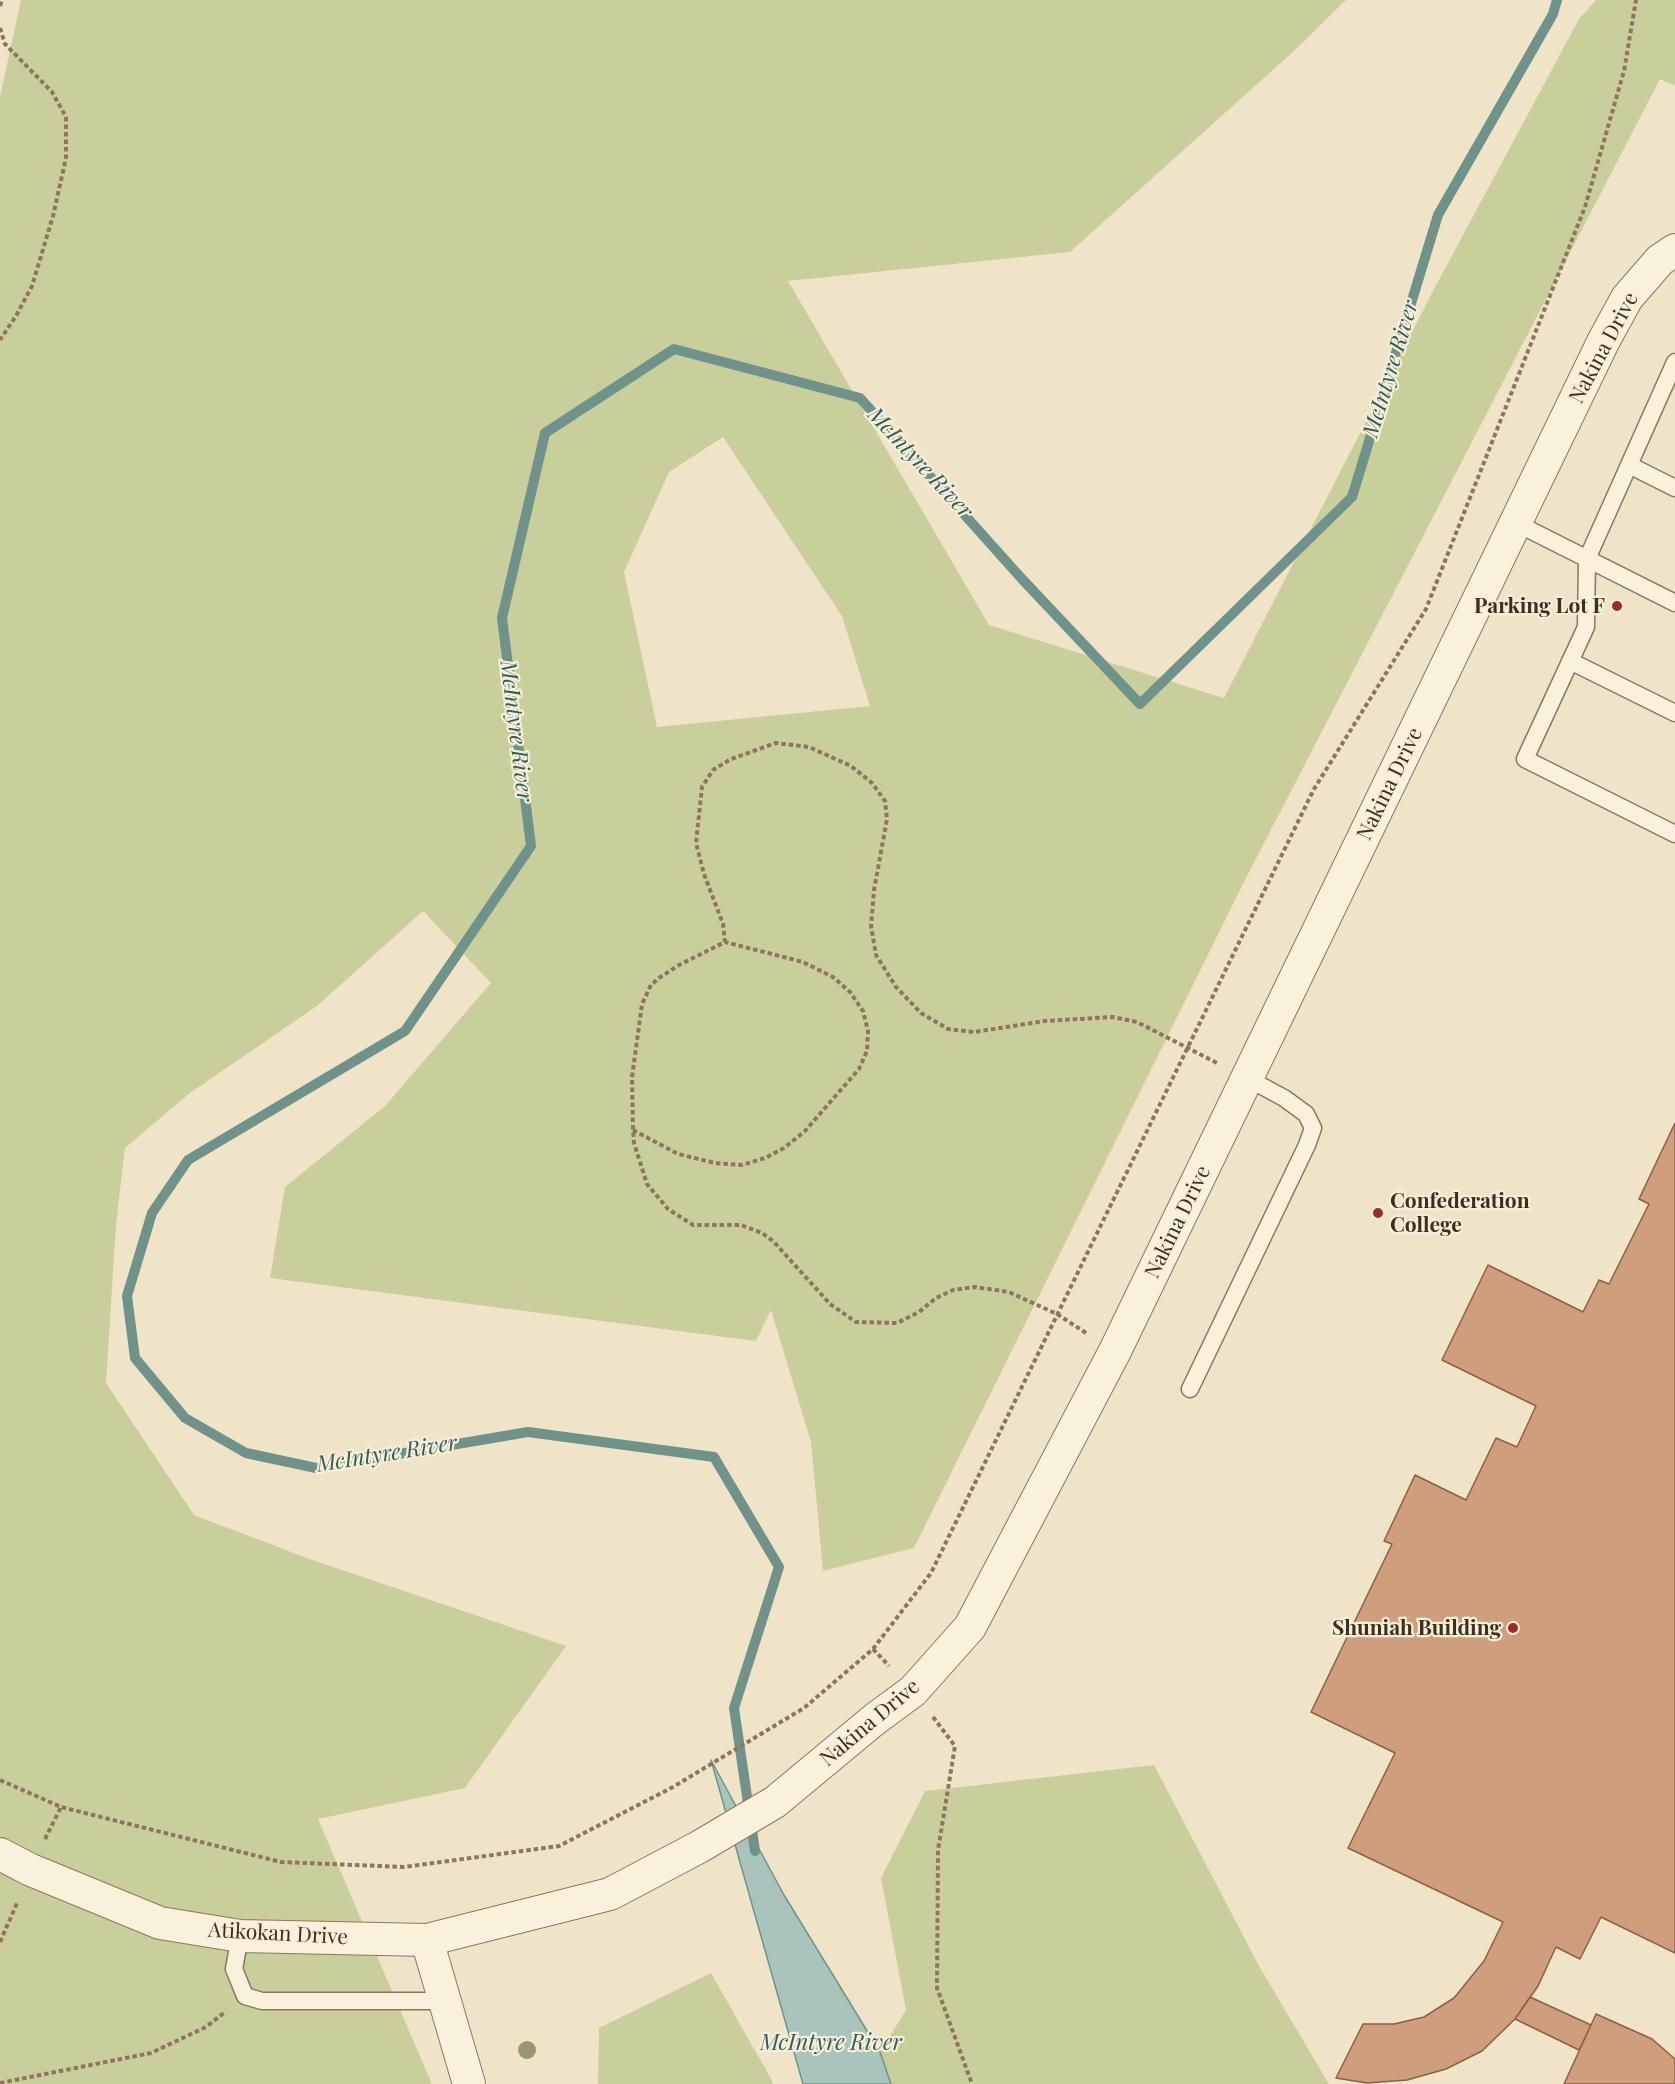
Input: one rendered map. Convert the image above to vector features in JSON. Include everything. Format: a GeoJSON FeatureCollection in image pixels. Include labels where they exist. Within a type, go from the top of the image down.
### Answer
{"type":"FeatureCollection","features":[{"type":"Feature","properties":{"kind":"street","name":"Nakina Drive"},"geometry":{"type":"LineString","coordinates":[[427,1940],[610,1894],[699,1847],[775,1802],[875,1719],[913,1691],[970,1627],[1115,1351],[1604,340],[1627,298],[1660,260],[1675,250]]}},
{"type":"Feature","properties":{"kind":"street","name":"Atikokan Drive"},"geometry":{"type":"LineString","coordinates":[[0,1854],[31,1870],[160,1923],[240,1936],[427,1940]]}},
{"type":"Feature","properties":{"kind":"street"},"geometry":{"type":"LineString","coordinates":[[427,1940],[469,2084]]}},
{"type":"Feature","properties":{"kind":"lane"},"geometry":{"type":"LineString","coordinates":[[1674,367],[1587,559],[1586,627],[1525,759],[1675,834]]}},
{"type":"Feature","properties":{"kind":"lane"},"geometry":{"type":"LineString","coordinates":[[1629,465],[1675,488]]}},
{"type":"Feature","properties":{"kind":"lane"},"geometry":{"type":"LineString","coordinates":[[1516,523],[1675,603]]}},
{"type":"Feature","properties":{"kind":"lane"},"geometry":{"type":"LineString","coordinates":[[1570,662],[1675,712]]}},
{"type":"Feature","properties":{"kind":"lane"},"geometry":{"type":"LineString","coordinates":[[1190,1389],[1307,1145],[1313,1128],[1306,1114],[1284,1098],[1247,1078]]}},
{"type":"Feature","properties":{"kind":"lane"},"geometry":{"type":"LineString","coordinates":[[240,1936],[234,1969],[244,1996],[262,2001],[445,2001]]}},
{"type":"Feature","properties":{"kind":"path"},"geometry":{"type":"LineString","coordinates":[[0,6],[2,0]]}},
{"type":"Feature","properties":{"kind":"path"},"geometry":{"type":"LineString","coordinates":[[0,1780],[61,1807],[281,1862],[404,1867],[559,1846],[673,1787],[804,1708],[873,1649],[931,1573],[1314,789],[1426,609],[1586,207],[1624,71],[1636,0]]}},
{"type":"Feature","properties":{"kind":"path"},"geometry":{"type":"LineString","coordinates":[[0,28],[5,44],[52,92],[66,117],[66,158],[53,216],[32,286],[0,340]]}},
{"type":"Feature","properties":{"kind":"path"},"geometry":{"type":"LineString","coordinates":[[725,942],[723,924],[704,874],[696,843],[702,788],[713,770],[751,751],[776,743],[809,747],[851,766],[872,783],[885,801],[886,835],[874,890],[871,926],[876,955],[896,987],[921,1013],[948,1029],[974,1032],[1045,1021],[1113,1017],[1137,1022],[1247,1078]]}},
{"type":"Feature","properties":{"kind":"path"},"geometry":{"type":"LineString","coordinates":[[633,1130],[678,1154],[715,1163],[741,1165],[765,1158],[784,1148],[805,1131],[859,1068],[867,1051],[868,1031],[863,1011],[850,992],[833,977],[803,962],[725,942],[679,965],[651,986],[645,996],[640,1015],[632,1077],[633,1130],[634,1143],[647,1185],[668,1209],[693,1225],[741,1225],[762,1233],[773,1241],[831,1305],[856,1322],[897,1323],[953,1290],[975,1287],[1009,1292],[1057,1314],[1115,1351]]}},
{"type":"Feature","properties":{"kind":"path"},"geometry":{"type":"LineString","coordinates":[[873,1649],[913,1691],[955,1746],[938,1850],[937,1989],[972,2084]]}},
{"type":"Feature","properties":{"kind":"path"},"geometry":{"type":"LineString","coordinates":[[0,2083],[152,2053],[206,2027],[244,1996]]}},
{"type":"Feature","properties":{"kind":"green space"},"geometry":{"type":"Polygon","coordinates":[[[21,0],[1346,0],[1294,51],[1070,252],[788,281],[989,625],[1224,698],[1434,289],[1579,19],[1596,0],[1675,0],[1675,86],[1660,79],[1246,878],[914,1548],[823,1571],[811,1442],[771,1310],[756,1341],[270,1278],[285,1187],[385,1106],[491,983],[423,911],[317,1006],[190,1093],[125,1148],[116,1225],[106,1383],[194,1515],[307,1558],[566,1646],[465,1788],[318,1819],[432,2084],[0,2084],[0,97],[21,0]],[[723,437],[669,472],[624,572],[657,727],[870,706],[842,616],[723,437]]]}},
{"type":"Feature","properties":{"kind":"green space"},"geometry":{"type":"Polygon","coordinates":[[[1154,1765],[1259,1966],[1329,2084],[891,2084],[880,2052],[906,2010],[881,1878],[925,1791],[1154,1765]]]}},
{"type":"Feature","properties":{"kind":"green space"},"geometry":{"type":"Polygon","coordinates":[[[711,1973],[774,2084],[598,2084],[599,2028],[711,1973]]]}},
{"type":"Feature","properties":{"kind":"water","name":"McIntyre River"},"geometry":{"type":"Polygon","coordinates":[[[711,1760],[784,1895],[880,2052],[891,2084],[803,2084],[711,1760]]]}},
{"type":"Feature","properties":{"kind":"building","name":"Shuniah Building"},"geometry":{"type":"Polygon","coordinates":[[[1675,1123],[1675,1953],[1601,1917],[1580,1959],[1556,1947],[1538,1986],[1515,2019],[1482,2051],[1446,2069],[1407,2080],[1367,2083],[1336,2078],[1363,2024],[1394,2024],[1424,2017],[1454,1998],[1484,1961],[1503,1922],[1348,1848],[1395,1753],[1311,1712],[1392,1544],[1384,1541],[1415,1475],[1466,1500],[1496,1438],[1517,1447],[1536,1406],[1442,1360],[1488,1265],[1583,1312],[1599,1280],[1609,1284],[1649,1204],[1639,1199],[1675,1123]]]}},
{"type":"Feature","properties":{"kind":"building"},"geometry":{"type":"Polygon","coordinates":[[[1530,1997],[1591,2025],[1579,2050],[1515,2019],[1530,1997]]]}},
{"type":"Feature","properties":{"kind":"building"},"geometry":{"type":"Polygon","coordinates":[[[1596,2014],[1652,2039],[1675,2059],[1675,2084],[1564,2084],[1596,2014]]]}},
{"type":"Feature","properties":{"kind":"waterway","name":"McIntyre River"},"geometry":{"type":"LineString","coordinates":[[755,1851],[734,1708],[779,1567],[714,1457],[528,1432],[316,1468],[246,1453],[185,1418],[135,1358],[127,1296],[152,1213],[188,1160],[405,1031],[531,846],[502,618],[545,433],[674,349],[860,398],[1022,579],[1140,704],[1352,497],[1438,215],[1553,14],[1557,0]]}},
{"type":"Feature","properties":{"kind":"place","name":"Parking Lot F"},"geometry":{"type":"Point","coordinates":[1617,606]}},
{"type":"Feature","properties":{"kind":"place","name":"Confederation College"},"geometry":{"type":"Point","coordinates":[1378,1213]}},
{"type":"Feature","properties":{"kind":"place","name":"Shuniah Building"},"geometry":{"type":"Point","coordinates":[1513,1628]}}]}
